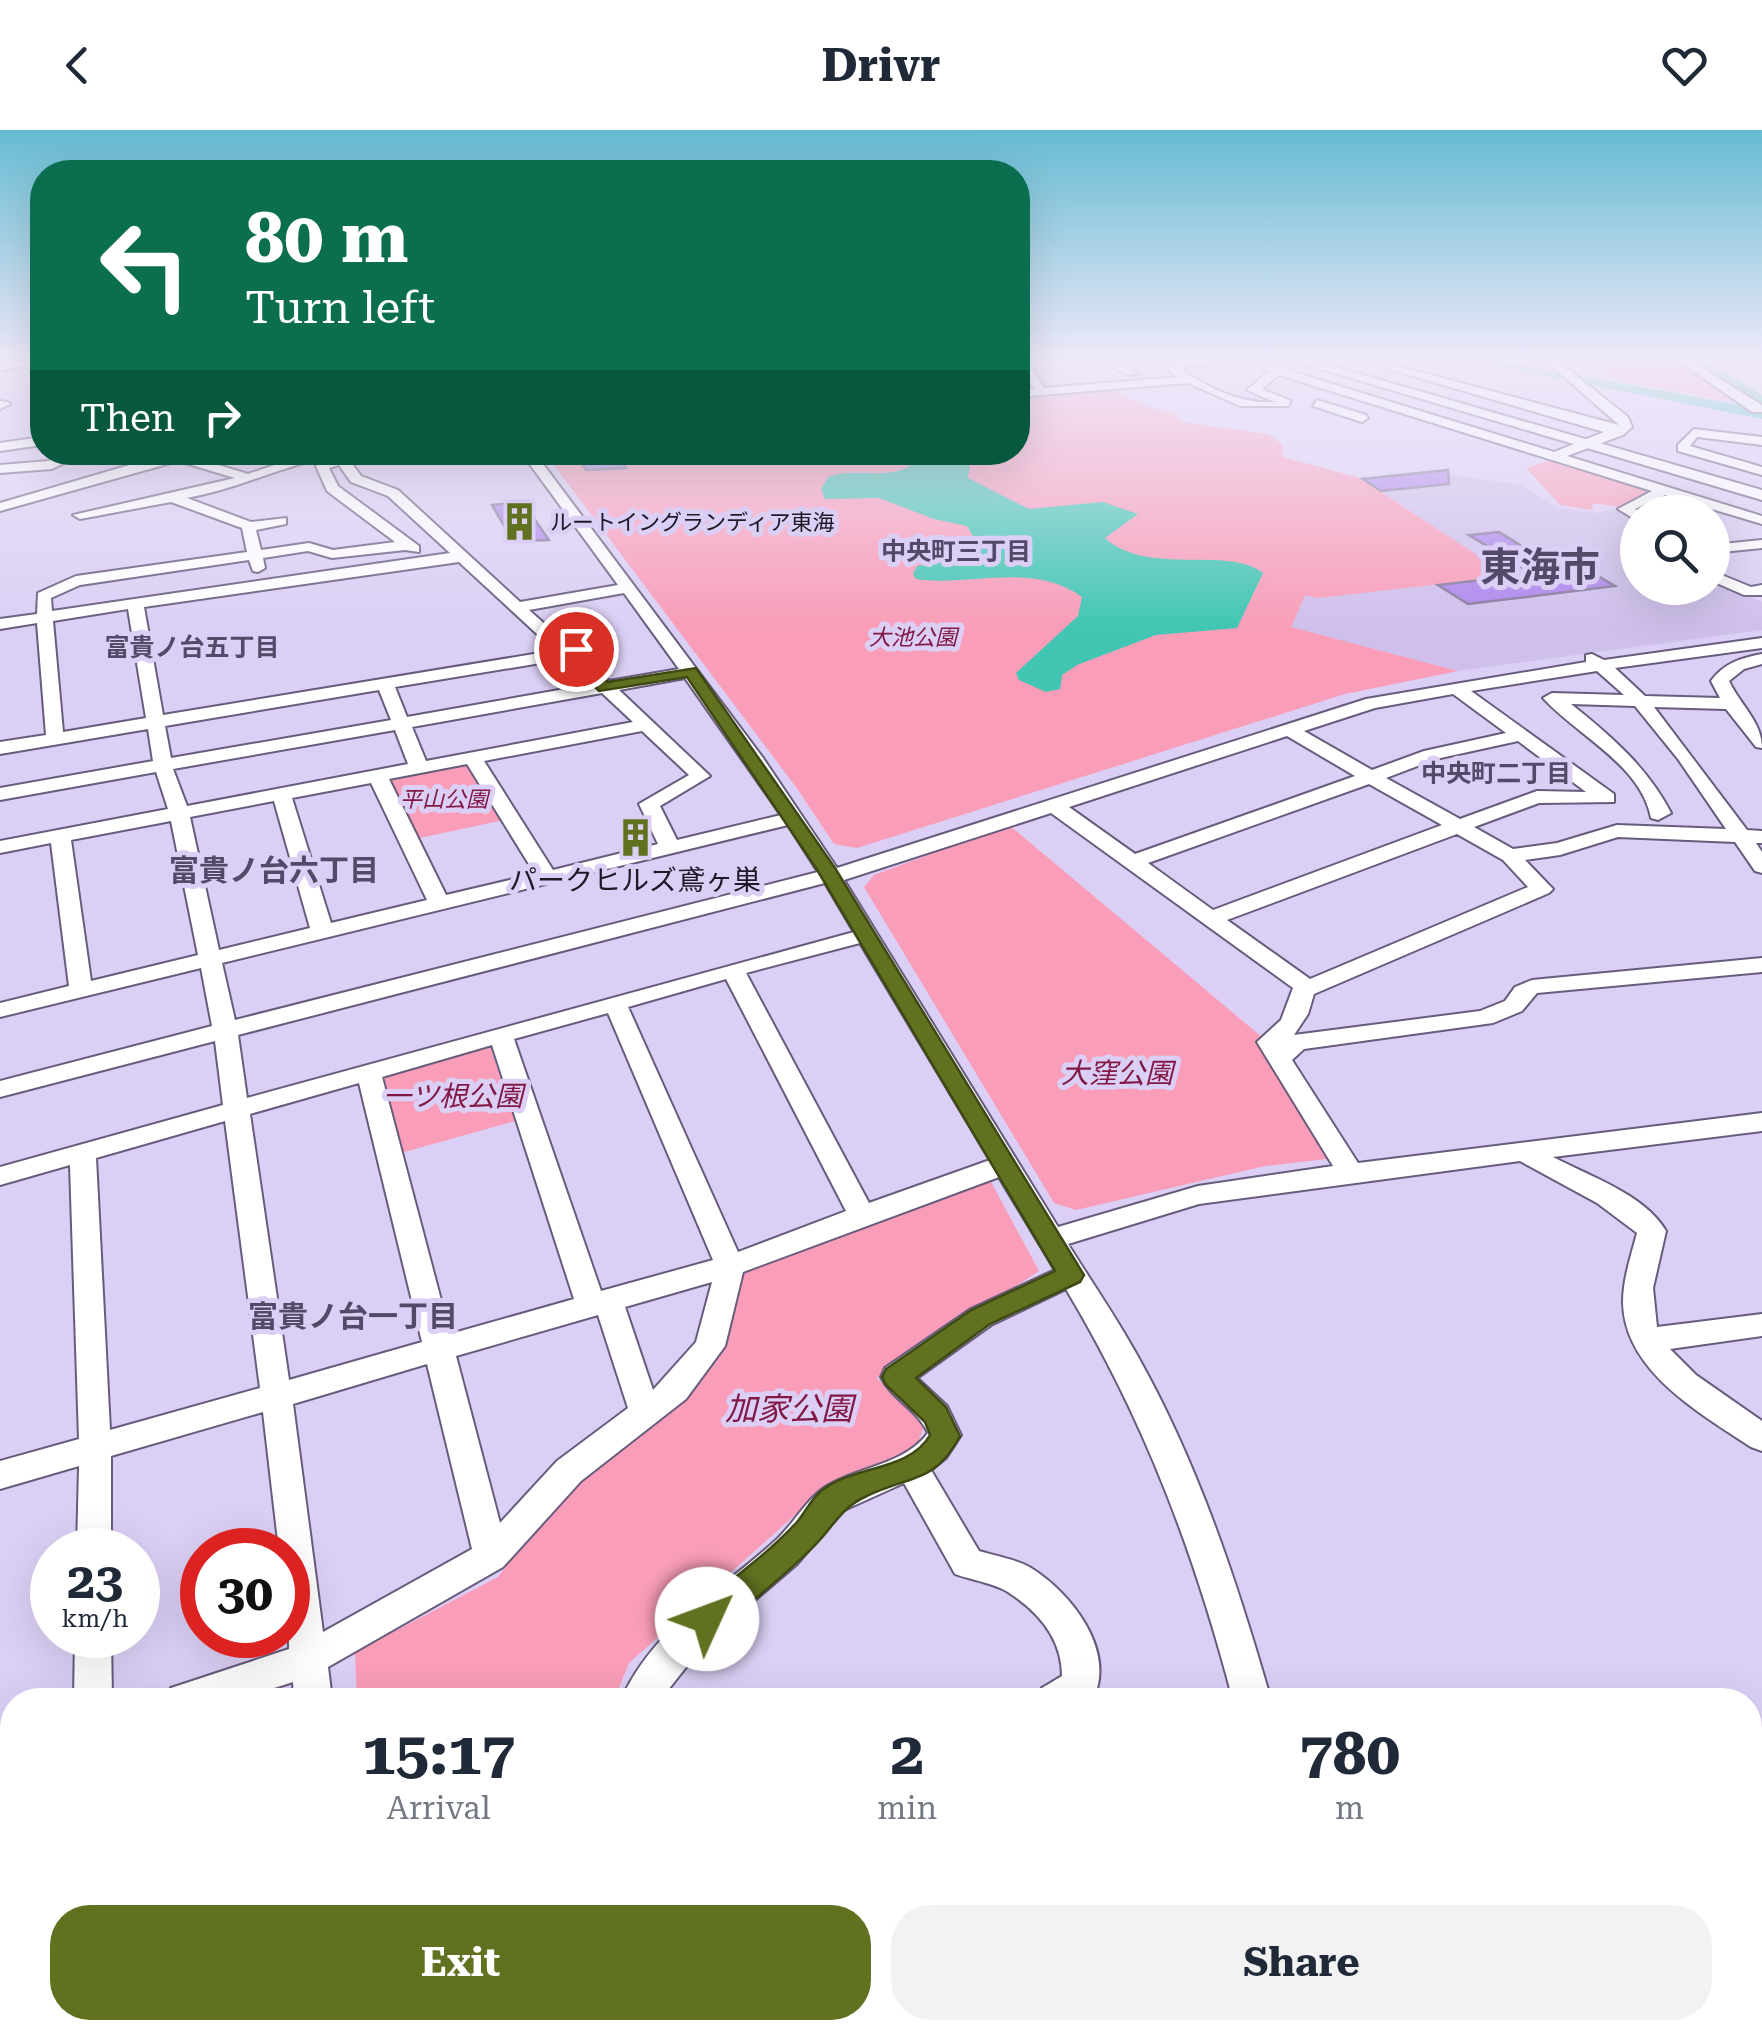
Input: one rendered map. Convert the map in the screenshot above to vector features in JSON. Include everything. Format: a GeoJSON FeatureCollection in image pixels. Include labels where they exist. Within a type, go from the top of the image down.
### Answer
{"type":"FeatureCollection","features":[{"type":"Feature","properties":{"kind":"main road"},"geometry":{"type":"LineString","coordinates":[[1608,450],[1762,495]]}},
{"type":"Feature","properties":{"kind":"street"},"geometry":{"type":"LineString","coordinates":[[1530,450],[1762,520]]}},
{"type":"Feature","properties":{"kind":"street"},"geometry":{"type":"LineString","coordinates":[[1553,457],[1571,450]]}},
{"type":"Feature","properties":{"kind":"street"},"geometry":{"type":"LineString","coordinates":[[1689,450],[1760,471]]}},
{"type":"Feature","properties":{"kind":"street"},"geometry":{"type":"LineString","coordinates":[[0,469],[52,465]]}},
{"type":"Feature","properties":{"kind":"street"},"geometry":{"type":"LineString","coordinates":[[0,506],[56,494],[152,465]]}},
{"type":"Feature","properties":{"kind":"street"},"geometry":{"type":"LineString","coordinates":[[205,465],[252,479]]}},
{"type":"Feature","properties":{"kind":"street"},"geometry":{"type":"LineString","coordinates":[[80,515],[176,499],[252,479],[285,465]]}},
{"type":"Feature","properties":{"kind":"street"},"geometry":{"type":"LineString","coordinates":[[323,465],[332,488],[428,558]]}},
{"type":"Feature","properties":{"kind":"street"},"geometry":{"type":"LineString","coordinates":[[0,748],[560,654],[577,645],[567,635],[543,631],[406,504],[388,490],[356,479],[341,465]]}},
{"type":"Feature","properties":{"kind":"street"},"geometry":{"type":"LineString","coordinates":[[537,465],[691,672],[828,873],[1126,1363],[1170,1455],[1222,1592],[1249,1688]]}},
{"type":"Feature","properties":{"kind":"street"},"geometry":{"type":"LineString","coordinates":[[1722,483],[1760,471]]}},
{"type":"Feature","properties":{"kind":"street"},"geometry":{"type":"LineString","coordinates":[[0,482],[56,479],[51,491],[56,494]]}},
{"type":"Feature","properties":{"kind":"street"},"geometry":{"type":"LineString","coordinates":[[1654,495],[1664,490]]}},
{"type":"Feature","properties":{"kind":"street"},"geometry":{"type":"LineString","coordinates":[[176,499],[248,527],[280,521]]}},
{"type":"Feature","properties":{"kind":"street"},"geometry":{"type":"LineString","coordinates":[[364,512],[406,504]]}},
{"type":"Feature","properties":{"kind":"street"},"geometry":{"type":"LineString","coordinates":[[248,527],[262,583]]}},
{"type":"Feature","properties":{"kind":"street"},"geometry":{"type":"LineString","coordinates":[[55,739],[43,596],[76,580],[309,547],[332,554],[406,544]]}},
{"type":"Feature","properties":{"kind":"street"},"geometry":{"type":"LineString","coordinates":[[1730,547],[1762,544]]}},
{"type":"Feature","properties":{"kind":"street"},"geometry":{"type":"LineString","coordinates":[[0,624],[428,558],[462,557]]}},
{"type":"Feature","properties":{"kind":"street"},"geometry":{"type":"LineString","coordinates":[[1730,583],[1749,592],[1762,590]]}},
{"type":"Feature","properties":{"kind":"street"},"geometry":{"type":"LineString","coordinates":[[516,606],[629,588]]}},
{"type":"Feature","properties":{"kind":"street"},"geometry":{"type":"LineString","coordinates":[[135,602],[163,766],[178,812],[226,1030],[277,1396],[310,1688]]}},
{"type":"Feature","properties":{"kind":"street"},"geometry":{"type":"LineString","coordinates":[[543,631],[537,643],[560,654],[605,688],[701,776],[649,804],[672,848]]}},
{"type":"Feature","properties":{"kind":"street"},"geometry":{"type":"LineString","coordinates":[[0,1088],[828,873],[1054,806],[1372,703],[1762,635]]}},
{"type":"Feature","properties":{"kind":"street"},"geometry":{"type":"LineString","coordinates":[[828,873],[1341,702],[1445,679],[1762,643]]}},
{"type":"Feature","properties":{"kind":"street"},"geometry":{"type":"LineString","coordinates":[[1762,659],[1725,674],[1720,686],[1762,743]]}},
{"type":"Feature","properties":{"kind":"street"},"geometry":{"type":"LineString","coordinates":[[1595,662],[1639,700],[1762,867]]}},
{"type":"Feature","properties":{"kind":"street"},"geometry":{"type":"LineString","coordinates":[[0,794],[691,672]]}},
{"type":"Feature","properties":{"kind":"street"},"geometry":{"type":"LineString","coordinates":[[385,684],[419,767]]}},
{"type":"Feature","properties":{"kind":"street"},"geometry":{"type":"LineString","coordinates":[[1456,687],[1607,798]]}},
{"type":"Feature","properties":{"kind":"street"},"geometry":{"type":"LineString","coordinates":[[1674,824],[1661,813],[1628,764],[1552,698],[1731,704]]}},
{"type":"Feature","properties":{"kind":"street"},"geometry":{"type":"LineString","coordinates":[[0,847],[646,725]]}},
{"type":"Feature","properties":{"kind":"street"},"geometry":{"type":"LineString","coordinates":[[1287,730],[1510,856],[1542,890],[1302,990],[1300,1011],[1278,1038],[1269,1042],[1350,1172]]}},
{"type":"Feature","properties":{"kind":"street"},"geometry":{"type":"LineString","coordinates":[[1132,862],[1431,755],[1522,735]]}},
{"type":"Feature","properties":{"kind":"street"},"geometry":{"type":"LineString","coordinates":[[472,757],[547,877]]}},
{"type":"Feature","properties":{"kind":"street"},"geometry":{"type":"LineString","coordinates":[[377,775],[439,903]]}},
{"type":"Feature","properties":{"kind":"street"},"geometry":{"type":"LineString","coordinates":[[281,792],[322,930]]}},
{"type":"Feature","properties":{"kind":"street"},"geometry":{"type":"LineString","coordinates":[[1212,918],[1537,797],[1640,798],[1674,824]]}},
{"type":"Feature","properties":{"kind":"street"},"geometry":{"type":"LineString","coordinates":[[1054,806],[1307,987]]}},
{"type":"Feature","properties":{"kind":"street"},"geometry":{"type":"LineString","coordinates":[[0,1010],[791,818]]}},
{"type":"Feature","properties":{"kind":"street"},"geometry":{"type":"LineString","coordinates":[[1510,856],[1674,824],[1762,836]]}},
{"type":"Feature","properties":{"kind":"street"},"geometry":{"type":"LineString","coordinates":[[60,836],[81,990]]}},
{"type":"Feature","properties":{"kind":"street"},"geometry":{"type":"LineString","coordinates":[[0,1176],[864,936]]}},
{"type":"Feature","properties":{"kind":"street"},"geometry":{"type":"LineString","coordinates":[[1280,1058],[1297,1042],[1485,1018],[1514,1006],[1523,992],[1532,987],[1762,965]]}},
{"type":"Feature","properties":{"kind":"street"},"geometry":{"type":"LineString","coordinates":[[734,972],[862,1216]]}},
{"type":"Feature","properties":{"kind":"street"},"geometry":{"type":"LineString","coordinates":[[221,1688],[307,1660],[490,1556],[570,1471],[675,1390],[710,1346],[730,1266],[616,1005]]}},
{"type":"Feature","properties":{"kind":"street"},"geometry":{"type":"LineString","coordinates":[[501,1036],[646,1416]]}},
{"type":"Feature","properties":{"kind":"street"},"geometry":{"type":"LineString","coordinates":[[369,1074],[490,1556]]}},
{"type":"Feature","properties":{"kind":"street"},"geometry":{"type":"LineString","coordinates":[[1050,1239],[1198,1195],[1350,1172],[1762,1122]]}},
{"type":"Feature","properties":{"kind":"street"},"geometry":{"type":"LineString","coordinates":[[1522,1150],[1551,1170],[1625,1208],[1652,1231],[1638,1308],[1647,1340],[1654,1352],[1694,1390],[1762,1438]]}},
{"type":"Feature","properties":{"kind":"street"},"geometry":{"type":"LineString","coordinates":[[83,1154],[94,1528]]}},
{"type":"Feature","properties":{"kind":"street"},"geometry":{"type":"LineString","coordinates":[[0,1475],[730,1266],[978,1172],[1007,1166]]}},
{"type":"Feature","properties":{"kind":"street"},"geometry":{"type":"LineString","coordinates":[[645,1688],[653,1671],[734,1594],[807,1533],[831,1500],[935,1454],[945,1436],[936,1415],[896,1377],[980,1317],[1070,1275]]}},
{"type":"Feature","properties":{"kind":"street"},"geometry":{"type":"LineString","coordinates":[[1647,1340],[1762,1326]]}},
{"type":"Feature","properties":{"kind":"street"},"geometry":{"type":"LineString","coordinates":[[912,1467],[967,1563],[1018,1579],[1065,1621],[1080,1653],[1081,1684],[1074,1688]]}},
{"type":"Feature","properties":{"kind":"street"},"geometry":{"type":"LineString","coordinates":[[93,1658],[93,1688]]}},
{"type":"Feature","properties":{"kind":"shaded area"},"geometry":{"type":"Polygon","coordinates":[[[911,465],[969,465],[968,478],[1029,509],[1103,502],[1138,514],[1105,538],[1123,550],[1164,559],[1229,561],[1263,573],[1237,628],[1156,635],[1077,665],[1062,675],[1060,689],[1046,692],[1019,680],[1016,673],[1078,616],[1082,597],[1043,580],[916,579],[913,574],[917,566],[958,559],[981,547],[970,540],[973,536],[967,526],[934,519],[879,498],[825,499],[821,489],[828,477],[839,474],[911,465]]]}},
{"type":"Feature","properties":{"kind":"shaded area"},"geometry":{"type":"Polygon","coordinates":[[[1425,471],[1522,485],[1557,507],[1595,513],[1619,508],[1620,605],[1730,605],[1730,587],[1762,602],[1762,630],[1458,671],[1290,627],[1305,595],[1507,575],[1360,478],[1425,471]]]}},
{"type":"Feature","properties":{"kind":"green space","name":"大池公園"},"geometry":{"type":"Polygon","coordinates":[[[1030,450],[1282,450],[1283,457],[1360,478],[1509,576],[1318,598],[1305,595],[1291,627],[1458,671],[1345,694],[857,848],[834,844],[796,787],[554,465],[1030,465],[1030,450]]]}},
{"type":"Feature","properties":{"kind":"green space"},"geometry":{"type":"Polygon","coordinates":[[[1554,459],[1657,490],[1646,495],[1620,495],[1619,507],[1593,503],[1592,510],[1560,505],[1526,468],[1554,459]]]}},
{"type":"Feature","properties":{"kind":"green space","name":"平山公園"},"geometry":{"type":"Polygon","coordinates":[[[470,763],[504,820],[415,839],[386,778],[470,763]]]}},
{"type":"Feature","properties":{"kind":"green space","name":"大窪公園"},"geometry":{"type":"Polygon","coordinates":[[[1009,825],[1263,1038],[1335,1158],[1265,1166],[1076,1210],[1054,1203],[864,887],[874,875],[1009,825]]]}},
{"type":"Feature","properties":{"kind":"green space","name":"一ツ根公園"},"geometry":{"type":"Polygon","coordinates":[[[489,1043],[515,1121],[397,1154],[377,1078],[489,1043]]]}},
{"type":"Feature","properties":{"kind":"green space","name":"加家公園"},"geometry":{"type":"Polygon","coordinates":[[[990,1180],[1039,1271],[877,1378],[924,1426],[914,1454],[813,1499],[629,1663],[619,1688],[356,1688],[355,1652],[498,1577],[558,1496],[643,1433],[694,1383],[736,1275],[990,1180]]]}},
{"type":"Feature","properties":{"kind":"building"},"geometry":{"type":"Polygon","coordinates":[[[583,465],[626,468],[586,470],[583,465]]]}},
{"type":"Feature","properties":{"kind":"building"},"geometry":{"type":"Polygon","coordinates":[[[1448,470],[1449,484],[1381,491],[1363,479],[1448,470]]]}},
{"type":"Feature","properties":{"kind":"building","name":"ルートイングランディア東海"},"geometry":{"type":"Polygon","coordinates":[[[523,502],[549,540],[513,541],[492,505],[523,502]]]}},
{"type":"Feature","properties":{"kind":"building"},"geometry":{"type":"Polygon","coordinates":[[[1499,532],[1570,576],[1593,573],[1615,586],[1468,604],[1438,585],[1533,574],[1469,535],[1499,532]]]}},
{"type":"Feature","properties":{"kind":"place","name":"ルートイングランディア東海"},"geometry":{"type":"Point","coordinates":[520,522]}},
{"type":"Feature","properties":{"kind":"place","name":"パークヒルズ鳶ヶ巣"},"geometry":{"type":"Point","coordinates":[635,838]}},
{"type":"Feature","properties":{"kind":"district","name":"中央町三丁目"},"geometry":{"type":"Point","coordinates":[956,551]}},
{"type":"Feature","properties":{"kind":"district","name":"東海市"},"geometry":{"type":"Point","coordinates":[1540,567]}},
{"type":"Feature","properties":{"kind":"district","name":"富貴ノ台五丁目"},"geometry":{"type":"Point","coordinates":[192,647]}},
{"type":"Feature","properties":{"kind":"district","name":"中央町二丁目"},"geometry":{"type":"Point","coordinates":[1496,773]}},
{"type":"Feature","properties":{"kind":"district","name":"富貴ノ台六丁目"},"geometry":{"type":"Point","coordinates":[274,871]}},
{"type":"Feature","properties":{"kind":"district","name":"富貴ノ台一丁目"},"geometry":{"type":"Point","coordinates":[353,1317]}},
{"type":"Feature","properties":{"kind":"route"},"geometry":{"type":"LineString","coordinates":[[576,649],[569,653],[605,688],[691,672],[826,868],[1070,1275],[980,1317],[896,1377],[936,1415],[945,1436],[935,1454],[831,1500],[807,1533],[707,1619]]}}]}
